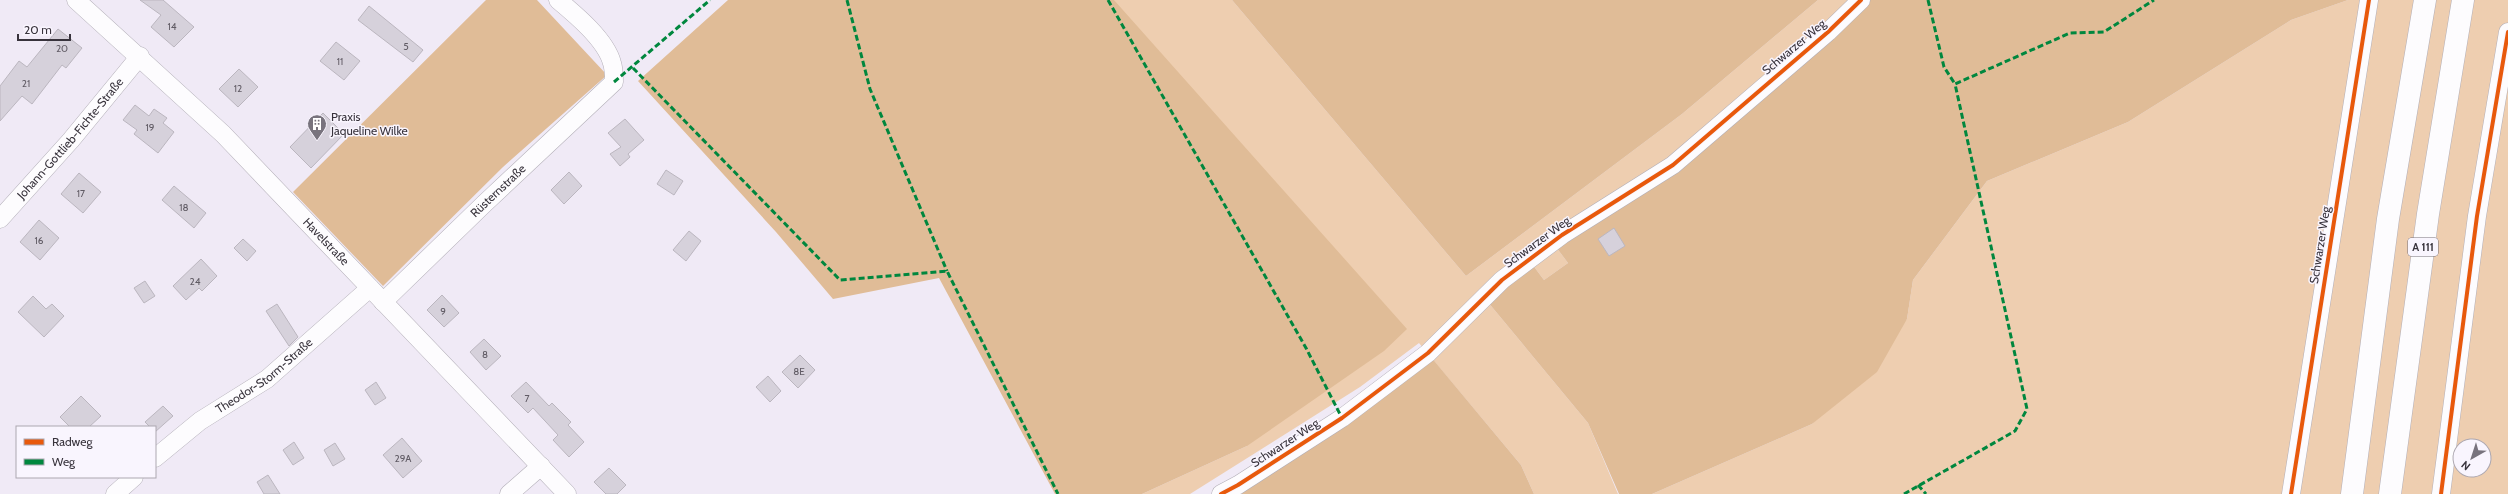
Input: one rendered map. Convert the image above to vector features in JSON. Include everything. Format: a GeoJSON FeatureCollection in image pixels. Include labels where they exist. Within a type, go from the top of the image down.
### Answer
{"type":"FeatureCollection","features":[{"type":"Feature","properties":{"kind":"highway"},"geometry":{"type":"LineString","coordinates":[[2352,494],[2388,218],[2425,0]]}},
{"type":"Feature","properties":{"kind":"highway","name":"A 111"},"geometry":{"type":"LineString","coordinates":[[2390,494],[2428,214],[2464,0]]}},
{"type":"Feature","properties":{"kind":"street","name":"Havelstraße"},"geometry":{"type":"LineString","coordinates":[[76,0],[140,56],[223,134],[567,494]]}},
{"type":"Feature","properties":{"kind":"street","name":"Rüsternstraße"},"geometry":{"type":"LineString","coordinates":[[383,302],[484,204],[614,82],[612,62],[603,46],[585,24],[558,0]]}},
{"type":"Feature","properties":{"kind":"street","name":"Schwarzer Weg"},"geometry":{"type":"LineString","coordinates":[[1221,494],[1238,485],[1342,418],[1428,353],[1502,280],[1562,236],[1673,165],[1828,32],[1861,0]]}},
{"type":"Feature","properties":{"kind":"street","name":"Schwarzer Weg"},"geometry":{"type":"LineString","coordinates":[[2291,494],[2369,0]]}},
{"type":"Feature","properties":{"kind":"street"},"geometry":{"type":"LineString","coordinates":[[2441,494],[2477,216],[2508,32]]}},
{"type":"Feature","properties":{"kind":"street","name":"Johann-Gottlieb-Fichte-Straße"},"geometry":{"type":"LineString","coordinates":[[0,220],[71,140],[140,56]]}},
{"type":"Feature","properties":{"kind":"street","name":"Theodor-Storm-Straße"},"geometry":{"type":"LineString","coordinates":[[156,457],[200,421],[267,379],[370,288]]}},
{"type":"Feature","properties":{"kind":"street"},"geometry":{"type":"LineString","coordinates":[[509,494],[541,466]]}},
{"type":"Feature","properties":{"kind":"street"},"geometry":{"type":"LineString","coordinates":[[115,494],[133,478]]}},
{"type":"Feature","properties":{"kind":"shaded area"},"geometry":{"type":"Polygon","coordinates":[[[486,0],[537,0],[607,75],[503,167],[383,286],[293,192],[486,0]]]}},
{"type":"Feature","properties":{"kind":"shaded area"},"geometry":{"type":"Polygon","coordinates":[[[728,0],[1114,0],[1407,329],[1384,351],[1247,446],[1142,494],[1055,494],[939,278],[833,299],[776,232],[638,81],[728,0]]]}},
{"type":"Feature","properties":{"kind":"shaded area"},"geometry":{"type":"Polygon","coordinates":[[[1114,0],[1232,0],[1466,276],[1682,114],[1818,0],[1868,0],[1556,247],[1568,263],[1544,280],[1532,264],[1487,301],[1588,423],[1618,494],[1534,494],[1521,465],[1419,343],[1360,387],[1190,494],[1142,494],[1247,446],[1114,0]]]}},
{"type":"Feature","properties":{"kind":"shaded area"},"geometry":{"type":"Polygon","coordinates":[[[1232,0],[1818,0],[1682,114],[1466,276],[1232,0]]]}},
{"type":"Feature","properties":{"kind":"shaded area"},"geometry":{"type":"Polygon","coordinates":[[[1868,0],[2348,0],[2291,20],[2128,122],[1987,181],[1913,280],[1907,319],[1877,372],[1812,424],[1652,494],[1619,494],[1588,423],[1487,301],[1532,264],[1544,280],[1568,263],[1556,247],[1868,0]]]}},
{"type":"Feature","properties":{"kind":"shaded area"},"geometry":{"type":"Polygon","coordinates":[[[2348,0],[2508,0],[2508,494],[1652,494],[1812,424],[1907,319],[1913,280],[1987,181],[2128,122],[2291,20],[2348,0]]]}},
{"type":"Feature","properties":{"kind":"shaded area"},"geometry":{"type":"Polygon","coordinates":[[[1431,357],[1521,465],[1534,494],[1226,494],[1431,357]]]}},
{"type":"Feature","properties":{"kind":"building"},"geometry":{"type":"Polygon","coordinates":[[[140,0],[163,0],[194,27],[174,47],[151,27],[161,15],[140,0]]]}},
{"type":"Feature","properties":{"kind":"building"},"geometry":{"type":"Polygon","coordinates":[[[369,6],[423,50],[413,62],[358,20],[369,6]]]}},
{"type":"Feature","properties":{"kind":"building"},"geometry":{"type":"Polygon","coordinates":[[[58,29],[82,48],[66,68],[62,65],[32,104],[22,96],[0,121],[0,86],[19,61],[27,67],[58,29]]]}},
{"type":"Feature","properties":{"kind":"building"},"geometry":{"type":"Polygon","coordinates":[[[336,42],[360,61],[344,80],[320,61],[336,42]]]}},
{"type":"Feature","properties":{"kind":"building"},"geometry":{"type":"Polygon","coordinates":[[[239,69],[258,87],[238,107],[219,89],[239,69]]]}},
{"type":"Feature","properties":{"kind":"building"},"geometry":{"type":"Polygon","coordinates":[[[135,105],[149,116],[154,109],[167,118],[163,123],[174,132],[158,153],[134,134],[137,130],[123,120],[135,105]]]}},
{"type":"Feature","properties":{"kind":"building","name":"Praxis Jaqueline Wilke"},"geometry":{"type":"Polygon","coordinates":[[[323,113],[344,134],[311,168],[290,147],[323,113]]]}},
{"type":"Feature","properties":{"kind":"building"},"geometry":{"type":"Polygon","coordinates":[[[625,119],[644,140],[628,154],[630,157],[620,166],[610,154],[621,147],[608,133],[625,119]]]}},
{"type":"Feature","properties":{"kind":"building"},"geometry":{"type":"Polygon","coordinates":[[[666,170],[683,181],[674,195],[657,184],[666,170]]]}},
{"type":"Feature","properties":{"kind":"building"},"geometry":{"type":"Polygon","coordinates":[[[569,172],[582,186],[564,204],[551,190],[569,172]]]}},
{"type":"Feature","properties":{"kind":"building"},"geometry":{"type":"Polygon","coordinates":[[[79,173],[101,192],[83,213],[61,194],[79,173]]]}},
{"type":"Feature","properties":{"kind":"building"},"geometry":{"type":"Polygon","coordinates":[[[174,186],[206,213],[194,228],[162,200],[174,186]]]}},
{"type":"Feature","properties":{"kind":"building"},"geometry":{"type":"Polygon","coordinates":[[[39,220],[59,238],[40,260],[20,242],[39,220]]]}},
{"type":"Feature","properties":{"kind":"building"},"geometry":{"type":"Polygon","coordinates":[[[1614,228],[1625,246],[1609,256],[1598,239],[1614,228]]]}},
{"type":"Feature","properties":{"kind":"building"},"geometry":{"type":"Polygon","coordinates":[[[689,231],[701,241],[686,261],[673,250],[689,231]]]}},
{"type":"Feature","properties":{"kind":"building"},"geometry":{"type":"Polygon","coordinates":[[[243,239],[256,251],[247,261],[234,248],[243,239]]]}},
{"type":"Feature","properties":{"kind":"building"},"geometry":{"type":"Polygon","coordinates":[[[201,259],[217,276],[202,291],[199,288],[186,300],[173,286],[201,259]]]}},
{"type":"Feature","properties":{"kind":"building"},"geometry":{"type":"Polygon","coordinates":[[[145,281],[155,296],[144,303],[134,288],[145,281]]]}},
{"type":"Feature","properties":{"kind":"building"},"geometry":{"type":"Polygon","coordinates":[[[442,295],[459,313],[444,327],[427,310],[442,295]]]}},
{"type":"Feature","properties":{"kind":"building"},"geometry":{"type":"Polygon","coordinates":[[[33,296],[46,309],[52,304],[64,316],[44,337],[18,312],[33,296]]]}},
{"type":"Feature","properties":{"kind":"building"},"geometry":{"type":"Polygon","coordinates":[[[277,304],[298,337],[289,346],[266,311],[277,304]]]}},
{"type":"Feature","properties":{"kind":"building"},"geometry":{"type":"Polygon","coordinates":[[[484,339],[501,356],[486,370],[470,352],[484,339]]]}},
{"type":"Feature","properties":{"kind":"building"},"geometry":{"type":"Polygon","coordinates":[[[800,355],[815,370],[798,388],[782,372],[800,355]]]}},
{"type":"Feature","properties":{"kind":"building"},"geometry":{"type":"Polygon","coordinates":[[[768,376],[781,391],[770,402],[756,387],[768,376]]]}},
{"type":"Feature","properties":{"kind":"building"},"geometry":{"type":"Polygon","coordinates":[[[376,382],[386,398],[375,405],[365,390],[376,382]]]}},
{"type":"Feature","properties":{"kind":"building"},"geometry":{"type":"Polygon","coordinates":[[[526,382],[549,406],[552,403],[571,422],[568,425],[584,442],[569,457],[553,440],[558,435],[533,408],[528,413],[511,396],[526,382]]]}},
{"type":"Feature","properties":{"kind":"building"},"geometry":{"type":"Polygon","coordinates":[[[81,396],[101,416],[90,426],[69,426],[60,417],[81,396]]]}},
{"type":"Feature","properties":{"kind":"building"},"geometry":{"type":"Polygon","coordinates":[[[163,406],[173,416],[156,431],[156,426],[149,426],[145,422],[163,406]]]}},
{"type":"Feature","properties":{"kind":"building"},"geometry":{"type":"Polygon","coordinates":[[[402,438],[422,461],[403,478],[383,455],[402,438]]]}},
{"type":"Feature","properties":{"kind":"building"},"geometry":{"type":"Polygon","coordinates":[[[294,442],[304,458],[293,465],[283,450],[294,442]]]}},
{"type":"Feature","properties":{"kind":"building"},"geometry":{"type":"Polygon","coordinates":[[[335,443],[345,459],[333,466],[324,450],[335,443]]]}},
{"type":"Feature","properties":{"kind":"building"},"geometry":{"type":"Polygon","coordinates":[[[609,468],[626,485],[617,494],[606,494],[594,482],[609,468]]]}},
{"type":"Feature","properties":{"kind":"building"},"geometry":{"type":"Polygon","coordinates":[[[268,475],[280,494],[264,494],[257,482],[268,475]]]}},
{"type":"Feature","properties":{"kind":"marked path"},"geometry":{"type":"LineString","coordinates":[[614,82],[710,0]]}},
{"type":"Feature","properties":{"kind":"marked path"},"geometry":{"type":"LineString","coordinates":[[847,0],[870,89],[947,271]]}},
{"type":"Feature","properties":{"kind":"marked path"},"geometry":{"type":"LineString","coordinates":[[1108,0],[1306,348],[1342,418]]}},
{"type":"Feature","properties":{"kind":"marked path"},"geometry":{"type":"LineString","coordinates":[[1928,0],[1944,67],[1955,84]]}},
{"type":"Feature","properties":{"kind":"marked path"},"geometry":{"type":"LineString","coordinates":[[1904,494],[2015,431],[2027,409],[1955,84],[2070,33],[2104,32],[2154,0]]}},
{"type":"Feature","properties":{"kind":"marked path"},"geometry":{"type":"LineString","coordinates":[[633,68],[840,280],[947,271],[1058,494]]}},
{"type":"Feature","properties":{"kind":"marked path"},"geometry":{"type":"LineString","coordinates":[[1918,485],[1926,494]]}},
{"type":"Feature","properties":{"kind":"cycle path"},"geometry":{"type":"LineString","coordinates":[[1221,494],[1238,485],[1342,418],[1428,353],[1502,280],[1562,235],[1673,165],[1828,32],[1861,0]]}},
{"type":"Feature","properties":{"kind":"cycle path"},"geometry":{"type":"LineString","coordinates":[[2291,494],[2369,0]]}},
{"type":"Feature","properties":{"kind":"cycle path"},"geometry":{"type":"LineString","coordinates":[[2441,494],[2477,216],[2508,32]]}},
{"type":"Feature","properties":{"kind":"place","name":"Praxis Jaqueline Wilke"},"geometry":{"type":"Point","coordinates":[317,141]}}]}
